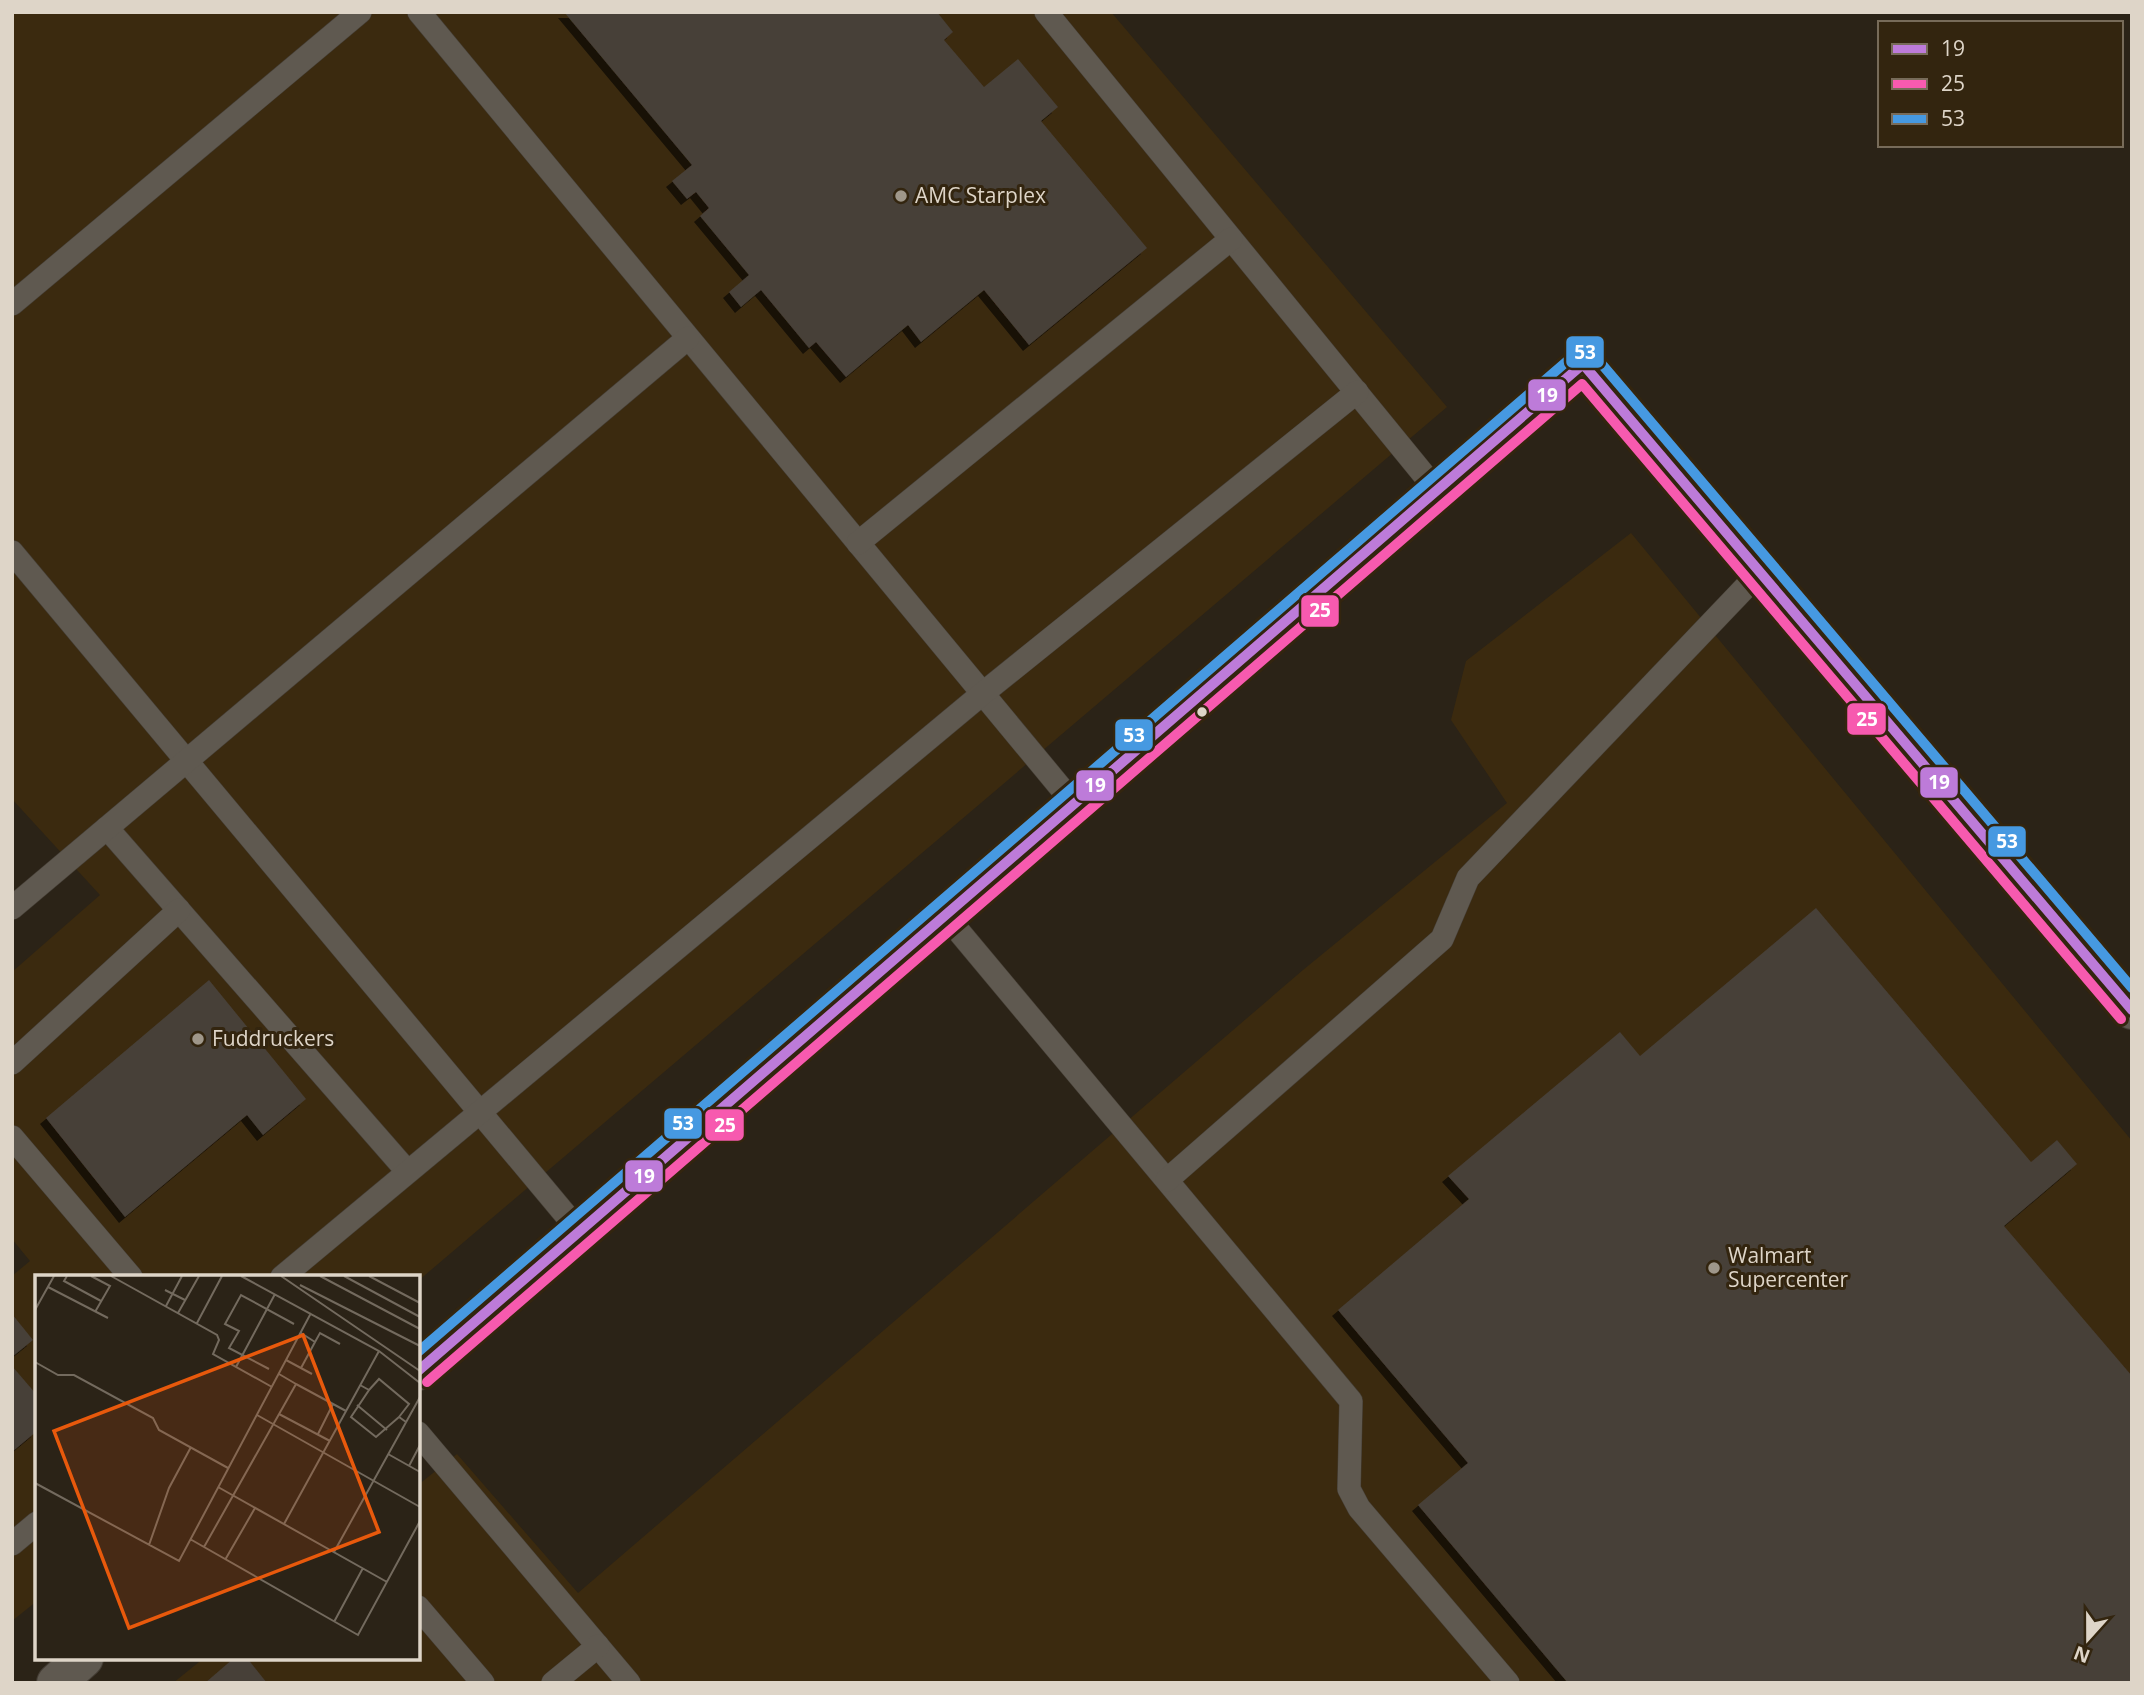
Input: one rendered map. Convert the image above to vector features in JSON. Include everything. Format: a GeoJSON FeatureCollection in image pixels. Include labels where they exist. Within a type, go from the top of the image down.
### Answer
{"type":"FeatureCollection","features":[{"type":"Feature","properties":{"kind":"street"},"geometry":{"type":"LineString","coordinates":[[420,1369],[1438,492],[1583,363],[2132,1010]]}},
{"type":"Feature","properties":{"kind":"street"},"geometry":{"type":"LineString","coordinates":[[55,1683],[82,1660]]}},
{"type":"Feature","properties":{"kind":"lane"},"geometry":{"type":"LineString","coordinates":[[12,304],[360,12]]}},
{"type":"Feature","properties":{"kind":"lane"},"geometry":{"type":"LineString","coordinates":[[419,12],[1075,805]]}},
{"type":"Feature","properties":{"kind":"lane"},"geometry":{"type":"LineString","coordinates":[[1046,12],[1438,492]]}},
{"type":"Feature","properties":{"kind":"lane"},"geometry":{"type":"LineString","coordinates":[[858,543],[1231,239]]}},
{"type":"Feature","properties":{"kind":"lane"},"geometry":{"type":"LineString","coordinates":[[12,908],[688,338]]}},
{"type":"Feature","properties":{"kind":"lane"},"geometry":{"type":"LineString","coordinates":[[284,1275],[982,694],[1357,392]]}},
{"type":"Feature","properties":{"kind":"lane"},"geometry":{"type":"LineString","coordinates":[[12,552],[189,760],[580,1231]]}},
{"type":"Feature","properties":{"kind":"lane"},"geometry":{"type":"LineString","coordinates":[[1167,1180],[1442,939],[1468,878],[1760,572]]}},
{"type":"Feature","properties":{"kind":"lane"},"geometry":{"type":"LineString","coordinates":[[107,828],[407,1171]]}},
{"type":"Feature","properties":{"kind":"lane"},"geometry":{"type":"LineString","coordinates":[[12,1063],[179,910]]}},
{"type":"Feature","properties":{"kind":"lane"},"geometry":{"type":"LineString","coordinates":[[947,916],[1351,1401],[1349,1489],[1359,1508],[1508,1683]]}},
{"type":"Feature","properties":{"kind":"lane"},"geometry":{"type":"LineString","coordinates":[[12,1137],[129,1275]]}},
{"type":"Feature","properties":{"kind":"lane"},"geometry":{"type":"LineString","coordinates":[[420,1435],[629,1683]]}},
{"type":"Feature","properties":{"kind":"lane"},"geometry":{"type":"LineString","coordinates":[[12,1544],[35,1525]]}},
{"type":"Feature","properties":{"kind":"lane"},"geometry":{"type":"LineString","coordinates":[[420,1609],[483,1683]]}},
{"type":"Feature","properties":{"kind":"lane"},"geometry":{"type":"LineString","coordinates":[[553,1683],[598,1646]]}},
{"type":"Feature","properties":{"kind":"shaded area"},"geometry":{"type":"Polygon","coordinates":[[[12,12],[1111,12],[1447,407],[420,1279],[420,1275],[35,1275],[35,1603],[12,1621],[12,1276],[30,1261],[12,1239],[12,972],[100,895],[12,799],[12,12]]]}},
{"type":"Feature","properties":{"kind":"shaded area"},"geometry":{"type":"Polygon","coordinates":[[[1631,533],[2132,1141],[2132,1683],[173,1683],[202,1660],[420,1660],[420,1483],[457,1454],[578,1593],[1303,970],[1507,803],[1451,720],[1466,661],[1631,533]]]}},
{"type":"Feature","properties":{"kind":"building","name":"AMC Starplex"},"geometry":{"type":"Polygon","coordinates":[[[564,12],[937,12],[953,32],[944,40],[984,87],[1018,59],[1058,107],[1041,121],[1147,248],[1029,345],[984,290],[921,342],[908,325],[846,377],[816,342],[809,348],[761,290],[741,307],[729,292],[749,275],[700,216],[709,208],[696,192],[687,199],[672,181],[692,165],[564,12]]]}},
{"type":"Feature","properties":{"kind":"building","name":"Walmart Supercenter"},"geometry":{"type":"Polygon","coordinates":[[[1816,908],[2031,1162],[2057,1140],[2077,1164],[2004,1226],[2132,1376],[2132,1683],[1568,1683],[1418,1505],[1468,1463],[1338,1310],[1469,1199],[1448,1176],[1620,1032],[1640,1056],[1816,908]]]}},
{"type":"Feature","properties":{"kind":"building","name":"Fuddruckers"},"geometry":{"type":"Polygon","coordinates":[[[209,980],[306,1099],[263,1135],[247,1115],[125,1217],[46,1118],[209,980]]]}},
{"type":"Feature","properties":{"kind":"building"},"geometry":{"type":"Polygon","coordinates":[[[12,1314],[33,1340],[12,1357],[12,1314]]]}},
{"type":"Feature","properties":{"kind":"building"},"geometry":{"type":"Polygon","coordinates":[[[12,1366],[35,1393],[35,1433],[12,1452],[12,1366]]]}},
{"type":"Feature","properties":{"kind":"building"},"geometry":{"type":"Polygon","coordinates":[[[232,1660],[249,1660],[267,1683],[205,1683],[232,1660]]]}},
{"type":"Feature","properties":{"kind":"transit line","name":"53"},"geometry":{"type":"LineString","coordinates":[[420,1350],[1580,350],[1594,355],[2132,988]]}},
{"type":"Feature","properties":{"kind":"transit line","name":"19"},"geometry":{"type":"LineString","coordinates":[[420,1369],[1583,364],[2132,1010]]}},
{"type":"Feature","properties":{"kind":"transit line","name":"25"},"geometry":{"type":"LineString","coordinates":[[427,1382],[1582,384],[2121,1019]]}},
{"type":"Feature","properties":{"kind":"place","name":"AMC Starplex"},"geometry":{"type":"Point","coordinates":[901,196]}},
{"type":"Feature","properties":{"kind":"place","name":"Fuddruckers"},"geometry":{"type":"Point","coordinates":[198,1039]}},
{"type":"Feature","properties":{"kind":"place","name":"Walmart Supercenter"},"geometry":{"type":"Point","coordinates":[1714,1268]}}]}
